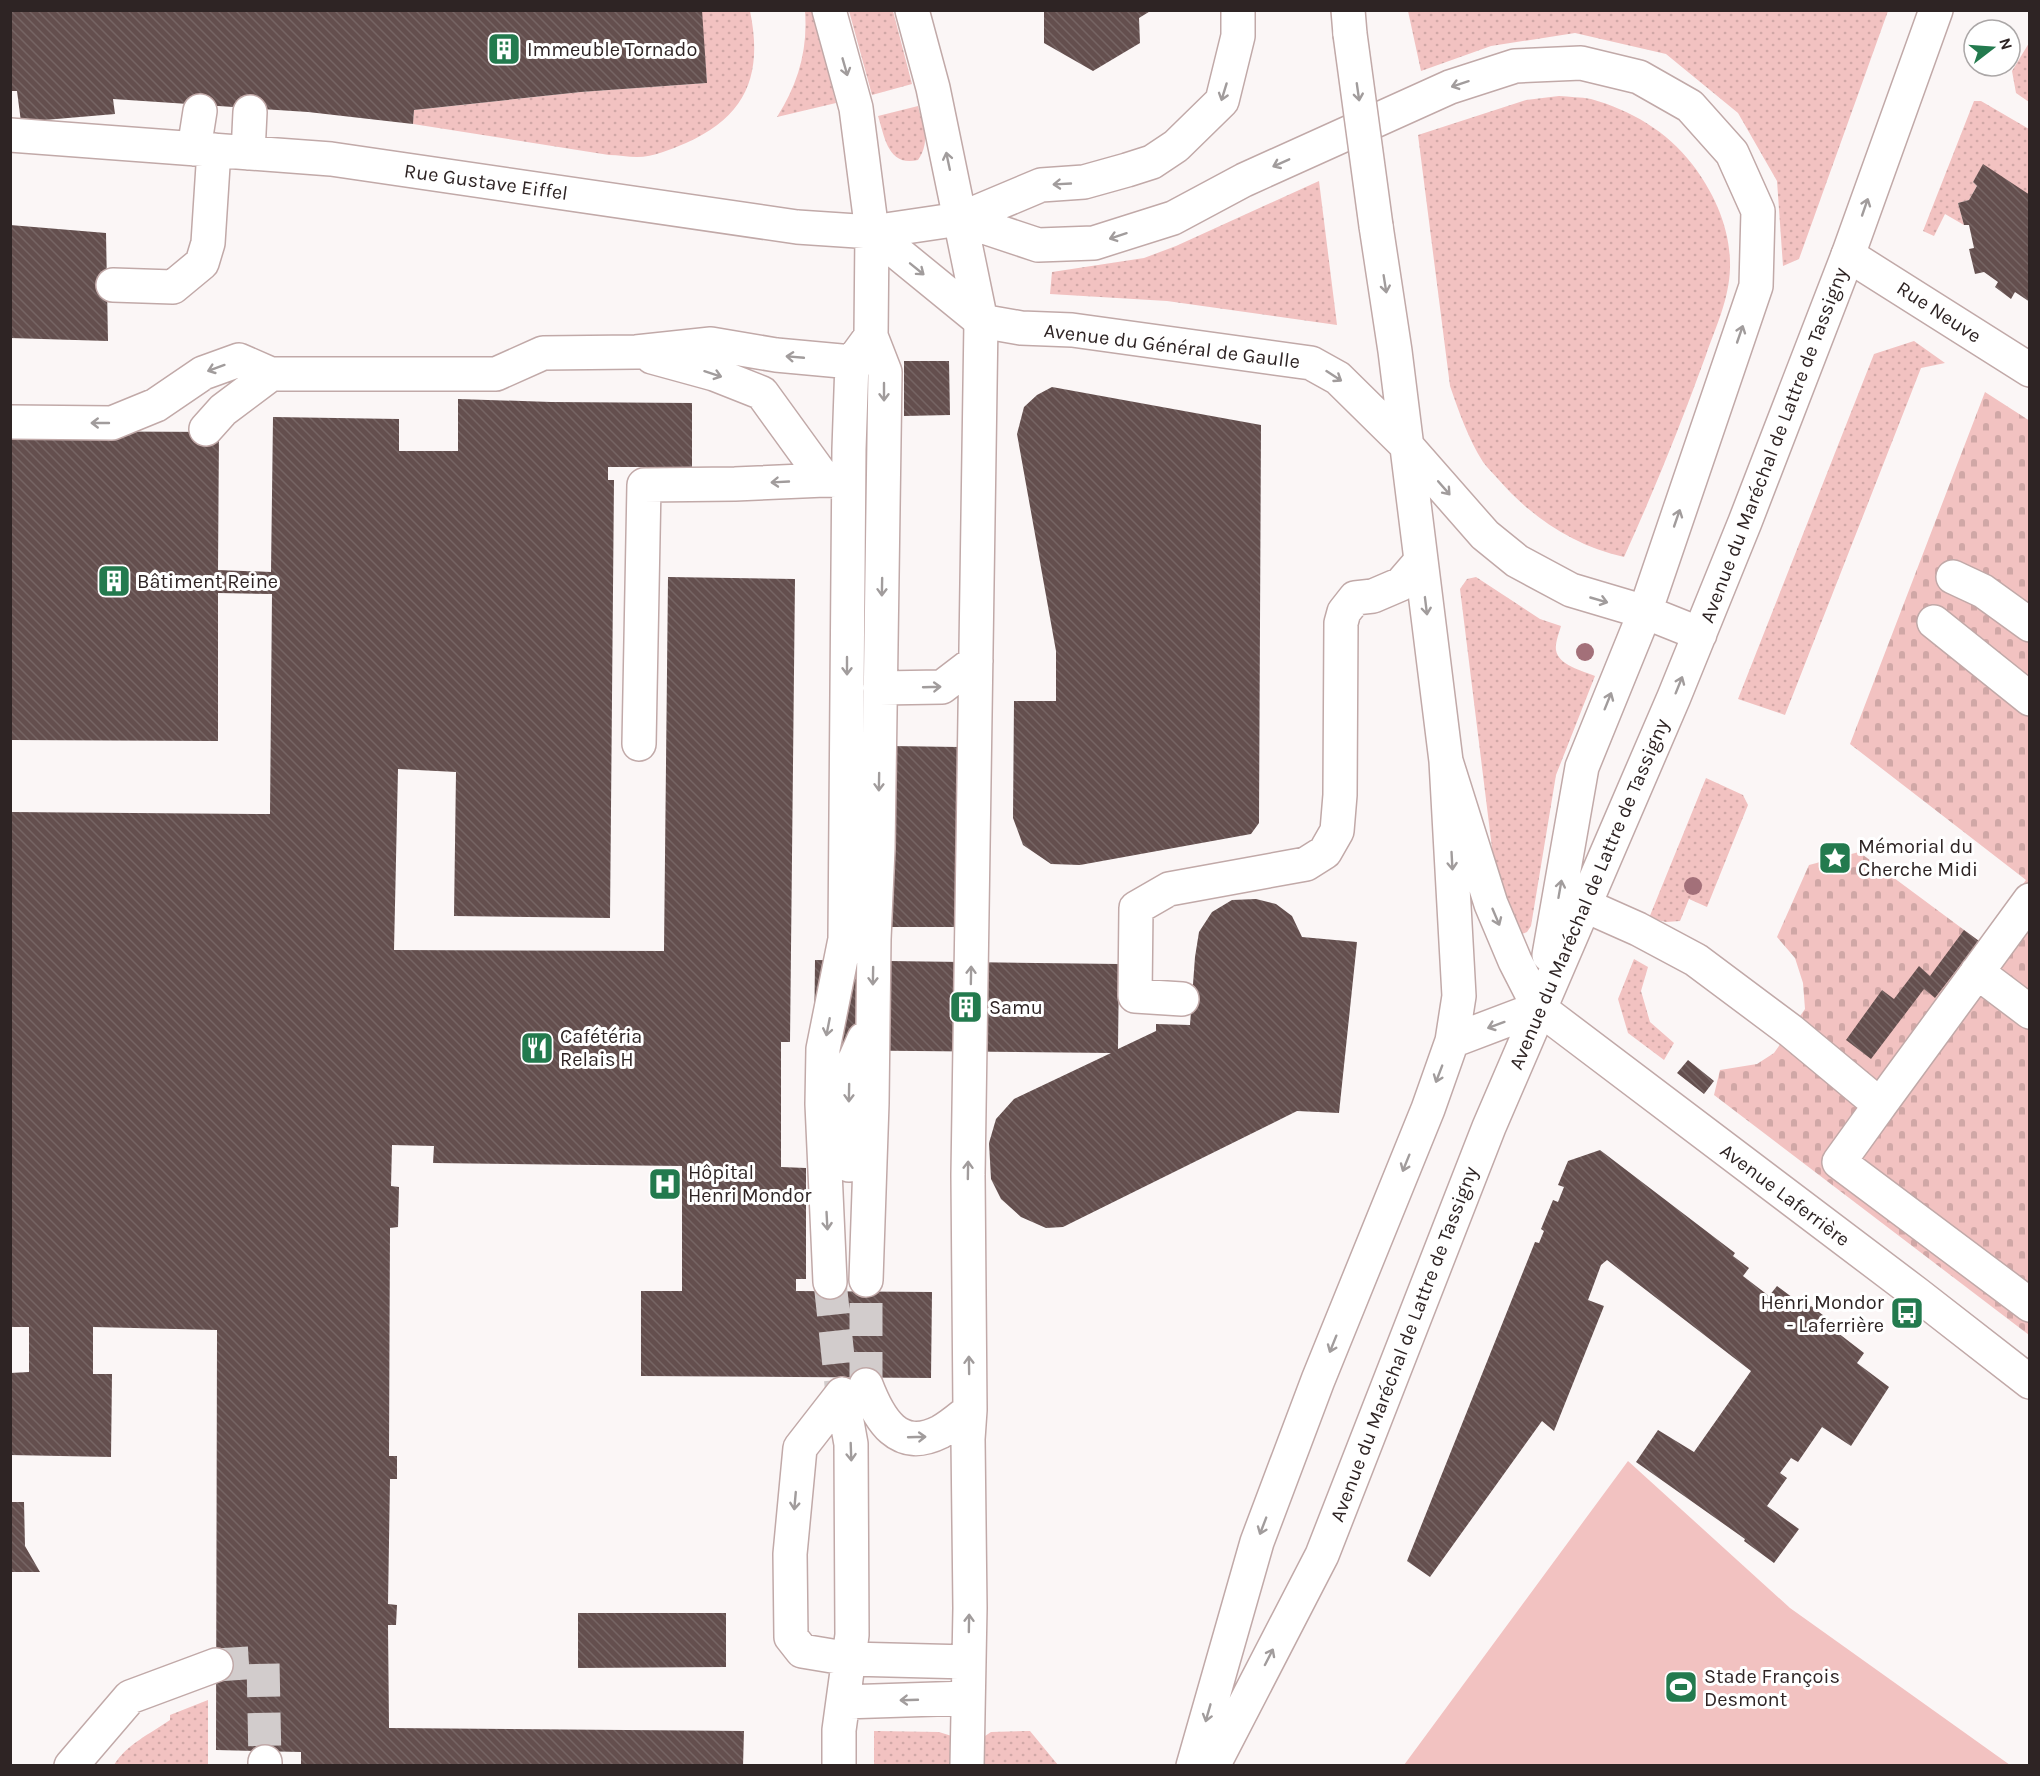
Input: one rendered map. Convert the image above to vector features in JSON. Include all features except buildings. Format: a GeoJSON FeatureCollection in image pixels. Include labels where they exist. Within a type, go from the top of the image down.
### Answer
{"type":"FeatureCollection","features":[{"type":"Feature","properties":{"kind":"main road"},"geometry":{"type":"LineString","coordinates":[[829,10],[856,108],[872,232],[871,336],[885,372],[878,849],[866,1280]]}},
{"type":"Feature","properties":{"kind":"main road"},"geometry":{"type":"LineString","coordinates":[[912,10],[933,88],[981,321],[978,388],[968,1174],[970,1410],[967,1766]]}},
{"type":"Feature","properties":{"kind":"main road"},"geometry":{"type":"LineString","coordinates":[[960,219],[1041,185],[1084,182],[1144,165],[1176,146],[1222,101],[1238,36],[1238,10]]}},
{"type":"Feature","properties":{"kind":"main road","name":"Avenue du Maréchal de Lattre de Tassigny"},"geometry":{"type":"LineString","coordinates":[[1213,1766],[1322,1555],[1473,1167],[1700,634],[1848,255],[1936,10]]}},
{"type":"Feature","properties":{"kind":"main road"},"geometry":{"type":"LineString","coordinates":[[1193,1766],[1257,1542],[1318,1380],[1428,1109],[1452,1041],[1459,996],[1446,761],[1395,351],[1349,22]]}},
{"type":"Feature","properties":{"kind":"main road"},"geometry":{"type":"LineString","coordinates":[[960,219],[1038,245],[1094,243],[1173,218],[1244,180],[1450,87],[1515,66],[1581,63],[1640,77],[1690,106],[1732,153],[1758,211],[1756,286],[1645,612],[1582,767],[1539,1008]]}},
{"type":"Feature","properties":{"kind":"main road"},"geometry":{"type":"LineString","coordinates":[[113,285],[174,287],[202,263],[208,243],[200,111]]}},
{"type":"Feature","properties":{"kind":"main road"},"geometry":{"type":"LineString","coordinates":[[248,153],[250,112]]}},
{"type":"Feature","properties":{"kind":"main road","name":"Rue Gustave Eiffel"},"geometry":{"type":"LineString","coordinates":[[10,135],[331,159],[797,227],[872,232],[960,219]]}},
{"type":"Feature","properties":{"kind":"main road","name":"Avenue du Général de Gaulle"},"geometry":{"type":"LineString","coordinates":[[872,232],[981,321],[1021,328],[1071,330],[1311,363],[1338,378],[1406,444],[1485,535],[1517,561],[1571,590],[1645,612],[1700,634]]}},
{"type":"Feature","properties":{"kind":"main road","name":"Rue Neuve"},"geometry":{"type":"LineString","coordinates":[[1848,255],[2030,370]]}},
{"type":"Feature","properties":{"kind":"main road"},"geometry":{"type":"LineString","coordinates":[[830,1282],[822,1104],[823,1049],[845,939],[846,819],[837,481],[852,362],[871,336]]}},
{"type":"Feature","properties":{"kind":"main road"},"geometry":{"type":"LineString","coordinates":[[10,422],[112,423],[156,405],[204,373],[239,360],[271,374],[496,374],[543,353],[636,352],[711,344],[776,355],[852,362]]}},
{"type":"Feature","properties":{"kind":"main road"},"geometry":{"type":"LineString","coordinates":[[636,352],[714,374],[762,393],[837,481]]}},
{"type":"Feature","properties":{"kind":"main road"},"geometry":{"type":"LineString","coordinates":[[206,429],[223,410],[271,374]]}},
{"type":"Feature","properties":{"kind":"main road"},"geometry":{"type":"LineString","coordinates":[[639,744],[644,485],[837,481]]}},
{"type":"Feature","properties":{"kind":"main road"},"geometry":{"type":"LineString","coordinates":[[1182,999],[1135,996],[1136,908],[1169,889],[1306,864],[1325,852],[1337,831],[1338,822],[1341,623],[1344,612],[1355,598],[1372,596],[1401,584],[1420,562]]}},
{"type":"Feature","properties":{"kind":"main road"},"geometry":{"type":"LineString","coordinates":[[1953,577],[1983,591],[2030,625]]}},
{"type":"Feature","properties":{"kind":"main road"},"geometry":{"type":"LineString","coordinates":[[1934,622],[2030,699]]}},
{"type":"Feature","properties":{"kind":"main road"},"geometry":{"type":"LineString","coordinates":[[880,688],[942,687],[976,661]]}},
{"type":"Feature","properties":{"kind":"main road"},"geometry":{"type":"LineString","coordinates":[[1446,761],[1491,904],[1515,961],[1539,1008]]}},
{"type":"Feature","properties":{"kind":"main road"},"geometry":{"type":"LineString","coordinates":[[846,819],[878,849]]}},
{"type":"Feature","properties":{"kind":"main road"},"geometry":{"type":"LineString","coordinates":[[2030,900],[1839,1162],[2030,1305]]}},
{"type":"Feature","properties":{"kind":"main road"},"geometry":{"type":"LineString","coordinates":[[1584,904],[1696,960],[1791,1031],[1880,1105]]}},
{"type":"Feature","properties":{"kind":"main road"},"geometry":{"type":"LineString","coordinates":[[1977,972],[2030,1012]]}},
{"type":"Feature","properties":{"kind":"main road"},"geometry":{"type":"LineString","coordinates":[[1452,1041],[1539,1008]]}},
{"type":"Feature","properties":{"kind":"main road","name":"Avenue Laferrière"},"geometry":{"type":"LineString","coordinates":[[1539,1008],[2030,1382]]}},
{"type":"Feature","properties":{"kind":"main road"},"geometry":{"type":"LineString","coordinates":[[854,1389],[874,1408],[884,1423],[906,1437],[922,1437],[942,1431],[970,1410]]}},
{"type":"Feature","properties":{"kind":"main road"},"geometry":{"type":"LineString","coordinates":[[839,1766],[839,1730],[852,1635],[851,1444],[854,1389]]}},
{"type":"Feature","properties":{"kind":"main road"},"geometry":{"type":"LineString","coordinates":[[854,1389],[800,1448],[790,1554],[791,1637],[802,1651],[850,1659],[969,1662]]}},
{"type":"Feature","properties":{"kind":"main road"},"geometry":{"type":"LineString","coordinates":[[71,1766],[130,1697],[216,1665]]}},
{"type":"Feature","properties":{"kind":"main road"},"geometry":{"type":"LineString","coordinates":[[843,1702],[968,1698]]}},
{"type":"Feature","properties":{"kind":"green space"},"geometry":{"type":"Polygon","coordinates":[[[1408,10],[1888,11],[1799,259],[1783,266],[1777,181],[1738,113],[1666,54],[1575,33],[1491,46],[1421,71],[1408,10]]]}},
{"type":"Feature","properties":{"kind":"green space"},"geometry":{"type":"Polygon","coordinates":[[[701,11],[750,11],[754,54],[752,73],[746,90],[724,120],[707,132],[675,148],[643,157],[609,155],[413,124],[414,110],[581,92],[707,83],[701,11]]]}},
{"type":"Feature","properties":{"kind":"green space"},"geometry":{"type":"Polygon","coordinates":[[[805,11],[813,11],[836,103],[777,117],[791,92],[800,66],[805,39],[805,11]]]}},
{"type":"Feature","properties":{"kind":"green space"},"geometry":{"type":"Polygon","coordinates":[[[849,11],[893,11],[912,84],[872,95],[849,11]]]}},
{"type":"Feature","properties":{"kind":"green space"},"geometry":{"type":"Polygon","coordinates":[[[2029,43],[2030,102],[2016,93],[2013,78],[2022,78],[2022,55],[2029,43]]]}},
{"type":"Feature","properties":{"kind":"green space"},"geometry":{"type":"Polygon","coordinates":[[[1559,96],[1591,99],[1620,109],[1647,123],[1671,141],[1692,164],[1708,188],[1720,213],[1730,254],[1729,280],[1721,313],[1677,432],[1624,557],[1571,538],[1539,517],[1511,493],[1486,466],[1478,453],[1464,425],[1450,386],[1418,135],[1526,100],[1559,96]]]}},
{"type":"Feature","properties":{"kind":"green space"},"geometry":{"type":"Polygon","coordinates":[[[1974,101],[1981,101],[2029,129],[2029,195],[1983,165],[1973,182],[1977,186],[1969,200],[1958,203],[1964,225],[1945,214],[1934,236],[1923,231],[1974,101]]]}},
{"type":"Feature","properties":{"kind":"green space"},"geometry":{"type":"Polygon","coordinates":[[[918,106],[925,133],[922,153],[918,160],[900,159],[889,149],[878,116],[918,106]]]}},
{"type":"Feature","properties":{"kind":"green space"},"geometry":{"type":"Polygon","coordinates":[[[1319,181],[1337,325],[1167,301],[1050,294],[1052,272],[1144,258],[1176,246],[1319,181]]]}},
{"type":"Feature","properties":{"kind":"green space"},"geometry":{"type":"Polygon","coordinates":[[[1914,341],[1945,363],[1921,368],[1785,715],[1738,699],[1874,354],[1914,341]]]}},
{"type":"Feature","properties":{"kind":"green space"},"geometry":{"type":"Polygon","coordinates":[[[1985,392],[2030,421],[2029,1335],[1714,1095],[1720,1070],[1757,1064],[1774,1053],[1805,1009],[1803,983],[1795,958],[1777,937],[1809,865],[1859,852],[1979,941],[2026,880],[1850,744],[1985,392]]]}},
{"type":"Feature","properties":{"kind":"green space"},"geometry":{"type":"Polygon","coordinates":[[[1476,577],[1540,619],[1561,626],[1556,650],[1561,660],[1595,676],[1556,775],[1531,926],[1527,932],[1522,934],[1514,929],[1500,889],[1493,856],[1460,589],[1467,579],[1476,577]]]}},
{"type":"Feature","properties":{"kind":"green space"},"geometry":{"type":"Polygon","coordinates":[[[1706,778],[1743,795],[1748,805],[1707,907],[1689,899],[1680,921],[1666,922],[1649,918],[1706,778]]]}},
{"type":"Feature","properties":{"kind":"green space"},"geometry":{"type":"Polygon","coordinates":[[[1634,959],[1648,967],[1641,991],[1650,1022],[1674,1043],[1664,1060],[1628,1033],[1618,999],[1634,959]]]}},
{"type":"Feature","properties":{"kind":"green space","name":"Stade François Desmont"},"geometry":{"type":"Polygon","coordinates":[[[1628,1461],[1790,1608],[2010,1765],[1404,1765],[1628,1461]]]}},
{"type":"Feature","properties":{"kind":"green space"},"geometry":{"type":"Polygon","coordinates":[[[208,1700],[208,1765],[114,1765],[132,1745],[170,1720],[170,1715],[208,1700]]]}},
{"type":"Feature","properties":{"kind":"green space"},"geometry":{"type":"Polygon","coordinates":[[[874,1731],[939,1732],[958,1738],[958,1765],[874,1765],[874,1731]]]}},
{"type":"Feature","properties":{"kind":"green space"},"geometry":{"type":"Polygon","coordinates":[[[1030,1731],[1058,1765],[982,1766],[982,1738],[991,1732],[1030,1731]]]}},
{"type":"Feature","properties":{"kind":"tunnel"},"geometry":{"type":"LineString","coordinates":[[866,1280],[866,1385]]}},
{"type":"Feature","properties":{"kind":"tunnel"},"geometry":{"type":"LineString","coordinates":[[830,1282],[842,1394]]}},
{"type":"Feature","properties":{"kind":"tunnel"},"geometry":{"type":"LineString","coordinates":[[216,1665],[263,1662],[265,1762]]}},
{"type":"Feature","properties":{"kind":"place","name":"Immeuble Tornado"},"geometry":{"type":"Point","coordinates":[504,49]}},
{"type":"Feature","properties":{"kind":"place","name":"Bâtiment Reine"},"geometry":{"type":"Point","coordinates":[114,581]}},
{"type":"Feature","properties":{"kind":"place","name":"Mémorial du Cherche Midi"},"geometry":{"type":"Point","coordinates":[1835,858]}},
{"type":"Feature","properties":{"kind":"place","name":"Samu"},"geometry":{"type":"Point","coordinates":[966,1007]}},
{"type":"Feature","properties":{"kind":"place","name":"Cafétéria Relais H"},"geometry":{"type":"Point","coordinates":[537,1048]}},
{"type":"Feature","properties":{"kind":"place","name":"Hôpital Henri Mondor"},"geometry":{"type":"Point","coordinates":[665,1184]}},
{"type":"Feature","properties":{"kind":"place","name":"Henri Mondor - Laferrière"},"geometry":{"type":"Point","coordinates":[1907,1313]}},
{"type":"Feature","properties":{"kind":"place","name":"Stade François Desmont"},"geometry":{"type":"Point","coordinates":[1681,1687]}}]}
